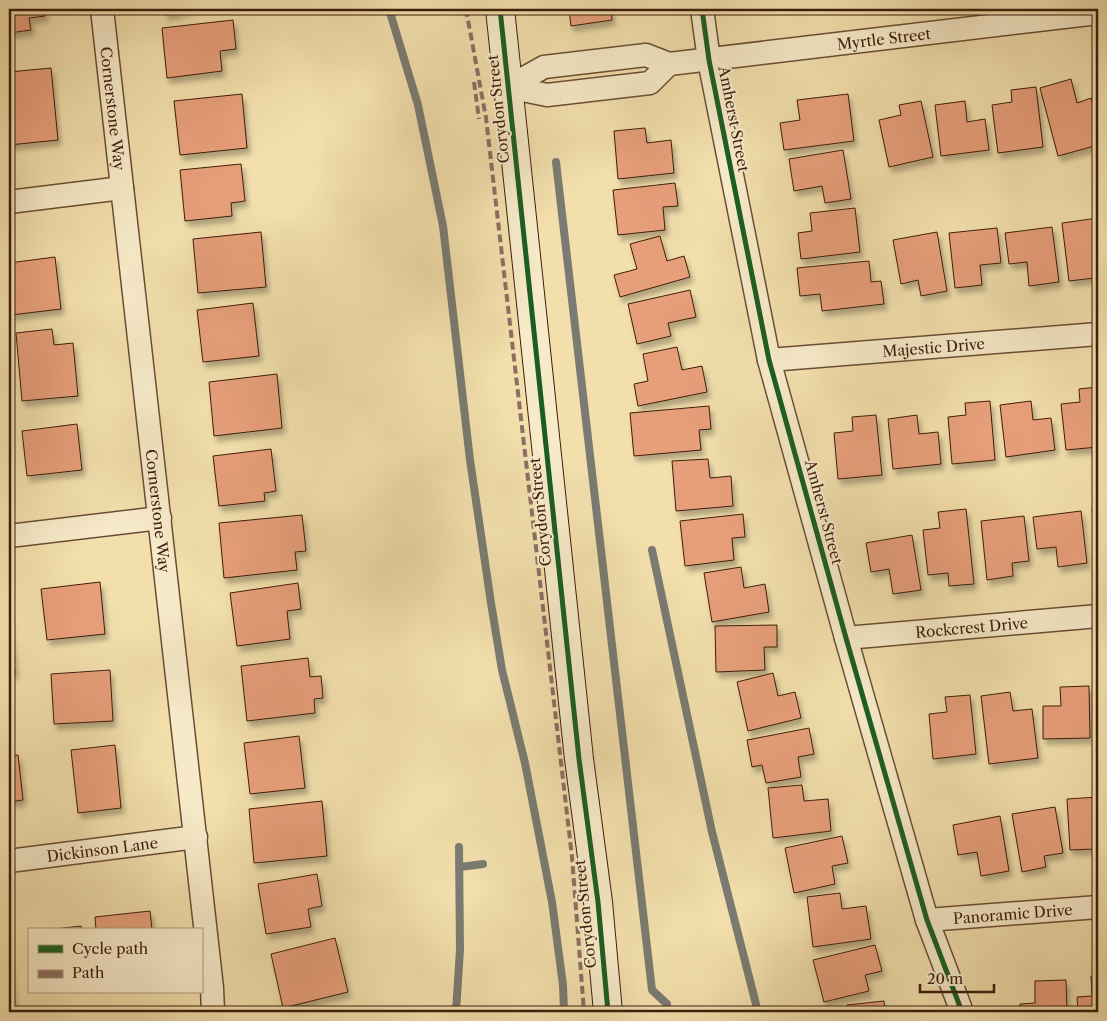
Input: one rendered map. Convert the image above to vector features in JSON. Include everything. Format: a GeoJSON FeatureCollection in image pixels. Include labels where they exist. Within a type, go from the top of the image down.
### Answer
{"type":"FeatureCollection","features":[{"type":"Feature","properties":{"kind":"main road","name":"Corydon Street"},"geometry":{"type":"LineString","coordinates":[[500,9],[579,759],[598,902],[608,1012]]}},
{"type":"Feature","properties":{"kind":"street","name":"Cornerstone Way"},"geometry":{"type":"LineString","coordinates":[[102,9],[196,837],[213,1012]]}},
{"type":"Feature","properties":{"kind":"street","name":"Amherst Street"},"geometry":{"type":"LineString","coordinates":[[702,9],[709,60],[769,360],[927,920],[962,1012]]}},
{"type":"Feature","properties":{"kind":"street","name":"Myrtle Street"},"geometry":{"type":"LineString","coordinates":[[508,87],[547,95],[650,83],[669,64],[1098,13]]}},
{"type":"Feature","properties":{"kind":"street"},"geometry":{"type":"LineString","coordinates":[[9,202],[122,188]]}},
{"type":"Feature","properties":{"kind":"street","name":"Majestic Drive"},"geometry":{"type":"LineString","coordinates":[[769,360],[1098,334]]}},
{"type":"Feature","properties":{"kind":"street"},"geometry":{"type":"LineString","coordinates":[[9,536],[160,518]]}},
{"type":"Feature","properties":{"kind":"street","name":"Rockcrest Drive"},"geometry":{"type":"LineString","coordinates":[[846,638],[1098,616]]}},
{"type":"Feature","properties":{"kind":"street","name":"Dickinson Lane"},"geometry":{"type":"LineString","coordinates":[[9,861],[196,837]]}},
{"type":"Feature","properties":{"kind":"street","name":"Panoramic Drive"},"geometry":{"type":"LineString","coordinates":[[927,920],[1098,907]]}},
{"type":"Feature","properties":{"kind":"building"},"geometry":{"type":"Polygon","coordinates":[[[9,9],[45,9],[45,16],[29,18],[31,30],[9,33],[9,9]]]}},
{"type":"Feature","properties":{"kind":"building"},"geometry":{"type":"Polygon","coordinates":[[[164,9],[192,9],[166,15],[164,9]]]}},
{"type":"Feature","properties":{"kind":"building"},"geometry":{"type":"Polygon","coordinates":[[[569,9],[611,9],[612,20],[571,26],[569,9]]]}},
{"type":"Feature","properties":{"kind":"building"},"geometry":{"type":"Polygon","coordinates":[[[233,20],[236,49],[220,51],[222,71],[167,78],[162,28],[233,20]]]}},
{"type":"Feature","properties":{"kind":"building"},"geometry":{"type":"Polygon","coordinates":[[[51,68],[58,140],[9,145],[9,72],[51,68]]]}},
{"type":"Feature","properties":{"kind":"building"},"geometry":{"type":"Polygon","coordinates":[[[1071,79],[1077,103],[1091,98],[1098,123],[1098,145],[1058,156],[1040,88],[1071,79]]]}},
{"type":"Feature","properties":{"kind":"building"},"geometry":{"type":"Polygon","coordinates":[[[1036,87],[1043,147],[998,153],[992,105],[1012,102],[1011,90],[1036,87]]]}},
{"type":"Feature","properties":{"kind":"building"},"geometry":{"type":"Polygon","coordinates":[[[242,94],[247,148],[180,155],[174,101],[242,94]]]}},
{"type":"Feature","properties":{"kind":"building"},"geometry":{"type":"Polygon","coordinates":[[[848,94],[854,141],[784,150],[780,123],[800,120],[797,100],[848,94]]]}},
{"type":"Feature","properties":{"kind":"building"},"geometry":{"type":"Polygon","coordinates":[[[921,101],[933,157],[889,167],[879,120],[901,115],[899,105],[921,101]]]}},
{"type":"Feature","properties":{"kind":"building"},"geometry":{"type":"Polygon","coordinates":[[[965,101],[967,122],[985,119],[989,150],[941,156],[935,105],[965,101]]]}},
{"type":"Feature","properties":{"kind":"building"},"geometry":{"type":"Polygon","coordinates":[[[645,128],[647,143],[671,140],[674,173],[618,179],[614,131],[645,128]]]}},
{"type":"Feature","properties":{"kind":"building"},"geometry":{"type":"Polygon","coordinates":[[[843,150],[851,199],[825,203],[822,186],[794,191],[789,159],[843,150]]]}},
{"type":"Feature","properties":{"kind":"building"},"geometry":{"type":"Polygon","coordinates":[[[241,164],[245,201],[231,203],[232,216],[185,221],[180,170],[241,164]]]}},
{"type":"Feature","properties":{"kind":"building"},"geometry":{"type":"Polygon","coordinates":[[[675,183],[678,206],[663,207],[665,230],[618,235],[613,190],[675,183]]]}},
{"type":"Feature","properties":{"kind":"building"},"geometry":{"type":"Polygon","coordinates":[[[855,208],[860,252],[801,259],[798,233],[812,231],[810,213],[855,208]]]}},
{"type":"Feature","properties":{"kind":"building"},"geometry":{"type":"Polygon","coordinates":[[[1098,218],[1098,265],[1094,265],[1095,278],[1069,281],[1062,223],[1098,218]]]}},
{"type":"Feature","properties":{"kind":"building"},"geometry":{"type":"Polygon","coordinates":[[[1052,227],[1059,282],[1029,286],[1027,262],[1009,264],[1005,233],[1052,227]]]}},
{"type":"Feature","properties":{"kind":"building"},"geometry":{"type":"Polygon","coordinates":[[[997,228],[1001,263],[980,265],[982,285],[955,288],[949,233],[997,228]]]}},
{"type":"Feature","properties":{"kind":"building"},"geometry":{"type":"Polygon","coordinates":[[[261,232],[266,287],[198,293],[193,239],[261,232]]]}},
{"type":"Feature","properties":{"kind":"building"},"geometry":{"type":"Polygon","coordinates":[[[937,232],[947,291],[921,296],[918,280],[901,284],[893,240],[937,232]]]}},
{"type":"Feature","properties":{"kind":"building"},"geometry":{"type":"Polygon","coordinates":[[[660,236],[667,261],[684,256],[690,277],[620,297],[614,275],[637,269],[630,244],[660,236]]]}},
{"type":"Feature","properties":{"kind":"building"},"geometry":{"type":"Polygon","coordinates":[[[55,257],[61,309],[11,315],[9,263],[55,257]]]}},
{"type":"Feature","properties":{"kind":"building"},"geometry":{"type":"Polygon","coordinates":[[[869,261],[871,282],[881,281],[884,304],[822,311],[820,294],[800,296],[797,268],[869,261]]]}},
{"type":"Feature","properties":{"kind":"building"},"geometry":{"type":"Polygon","coordinates":[[[690,290],[696,317],[668,323],[671,336],[637,344],[628,304],[690,290]]]}},
{"type":"Feature","properties":{"kind":"building"},"geometry":{"type":"Polygon","coordinates":[[[253,303],[259,356],[203,362],[197,310],[253,303]]]}},
{"type":"Feature","properties":{"kind":"building"},"geometry":{"type":"Polygon","coordinates":[[[52,329],[54,345],[73,343],[78,396],[22,401],[16,333],[52,329]]]}},
{"type":"Feature","properties":{"kind":"building"},"geometry":{"type":"Polygon","coordinates":[[[677,347],[682,370],[702,366],[707,392],[638,406],[634,384],[648,381],[643,354],[677,347]]]}},
{"type":"Feature","properties":{"kind":"building"},"geometry":{"type":"Polygon","coordinates":[[[277,374],[282,428],[214,436],[209,382],[277,374]]]}},
{"type":"Feature","properties":{"kind":"building"},"geometry":{"type":"Polygon","coordinates":[[[1098,387],[1098,447],[1066,450],[1061,404],[1080,402],[1079,389],[1098,387]]]}},
{"type":"Feature","properties":{"kind":"building"},"geometry":{"type":"Polygon","coordinates":[[[990,401],[995,460],[952,464],[948,417],[966,415],[965,403],[990,401]]]}},
{"type":"Feature","properties":{"kind":"building"},"geometry":{"type":"Polygon","coordinates":[[[1031,401],[1033,420],[1051,418],[1055,450],[1006,457],[1000,405],[1031,401]]]}},
{"type":"Feature","properties":{"kind":"building"},"geometry":{"type":"Polygon","coordinates":[[[709,406],[711,429],[699,430],[701,450],[634,456],[630,413],[709,406]]]}},
{"type":"Feature","properties":{"kind":"building"},"geometry":{"type":"Polygon","coordinates":[[[876,415],[882,475],[838,479],[834,433],[853,431],[852,417],[876,415]]]}},
{"type":"Feature","properties":{"kind":"building"},"geometry":{"type":"Polygon","coordinates":[[[917,415],[919,434],[938,432],[941,464],[893,469],[888,419],[917,415]]]}},
{"type":"Feature","properties":{"kind":"building"},"geometry":{"type":"Polygon","coordinates":[[[77,424],[82,470],[27,476],[22,431],[77,424]]]}},
{"type":"Feature","properties":{"kind":"building"},"geometry":{"type":"Polygon","coordinates":[[[271,449],[276,491],[264,493],[265,501],[219,506],[213,456],[271,449]]]}},
{"type":"Feature","properties":{"kind":"building"},"geometry":{"type":"Polygon","coordinates":[[[708,459],[710,478],[731,476],[733,506],[676,511],[672,461],[708,459]]]}},
{"type":"Feature","properties":{"kind":"building"},"geometry":{"type":"Polygon","coordinates":[[[966,509],[974,584],[949,586],[948,573],[928,575],[923,530],[940,528],[938,512],[966,509]]]}},
{"type":"Feature","properties":{"kind":"building"},"geometry":{"type":"Polygon","coordinates":[[[1092,510],[1098,510],[1098,569],[1092,510]]]}},
{"type":"Feature","properties":{"kind":"building"},"geometry":{"type":"Polygon","coordinates":[[[1081,511],[1087,563],[1058,567],[1056,547],[1037,549],[1033,517],[1081,511]]]}},
{"type":"Feature","properties":{"kind":"building"},"geometry":{"type":"Polygon","coordinates":[[[743,514],[745,537],[732,538],[734,560],[685,566],[680,521],[743,514]]]}},
{"type":"Feature","properties":{"kind":"building"},"geometry":{"type":"Polygon","coordinates":[[[302,515],[306,551],[295,552],[297,570],[224,578],[219,523],[302,515]]]}},
{"type":"Feature","properties":{"kind":"building"},"geometry":{"type":"Polygon","coordinates":[[[1024,516],[1029,561],[1012,563],[1013,576],[987,580],[981,521],[1024,516]]]}},
{"type":"Feature","properties":{"kind":"building"},"geometry":{"type":"Polygon","coordinates":[[[912,535],[921,590],[893,594],[889,569],[871,572],[866,543],[912,535]]]}},
{"type":"Feature","properties":{"kind":"building"},"geometry":{"type":"Polygon","coordinates":[[[741,567],[744,588],[765,584],[769,612],[712,622],[704,573],[741,567]]]}},
{"type":"Feature","properties":{"kind":"building"},"geometry":{"type":"Polygon","coordinates":[[[100,582],[105,634],[47,640],[41,589],[100,582]]]}},
{"type":"Feature","properties":{"kind":"building"},"geometry":{"type":"Polygon","coordinates":[[[298,583],[301,609],[287,611],[290,639],[237,646],[230,593],[298,583]]]}},
{"type":"Feature","properties":{"kind":"building"},"geometry":{"type":"Polygon","coordinates":[[[9,619],[15,673],[9,674],[9,619]]]}},
{"type":"Feature","properties":{"kind":"building"},"geometry":{"type":"Polygon","coordinates":[[[777,625],[777,647],[764,647],[765,670],[716,672],[715,626],[777,625]]]}},
{"type":"Feature","properties":{"kind":"building"},"geometry":{"type":"Polygon","coordinates":[[[308,658],[310,677],[321,676],[323,698],[314,699],[315,713],[247,721],[241,666],[308,658]]]}},
{"type":"Feature","properties":{"kind":"building"},"geometry":{"type":"Polygon","coordinates":[[[110,670],[113,721],[54,724],[51,674],[110,670]]]}},
{"type":"Feature","properties":{"kind":"building"},"geometry":{"type":"Polygon","coordinates":[[[773,673],[778,696],[795,692],[801,718],[748,731],[737,682],[773,673]]]}},
{"type":"Feature","properties":{"kind":"building"},"geometry":{"type":"Polygon","coordinates":[[[1089,686],[1090,738],[1043,739],[1043,706],[1061,706],[1060,687],[1089,686]]]}},
{"type":"Feature","properties":{"kind":"building"},"geometry":{"type":"Polygon","coordinates":[[[1010,692],[1013,711],[1032,709],[1038,758],[989,764],[981,696],[1010,692]]]}},
{"type":"Feature","properties":{"kind":"building"},"geometry":{"type":"Polygon","coordinates":[[[970,695],[976,754],[933,759],[929,714],[947,712],[945,697],[970,695]]]}},
{"type":"Feature","properties":{"kind":"building"},"geometry":{"type":"Polygon","coordinates":[[[809,728],[814,754],[798,757],[801,777],[766,783],[762,765],[752,767],[747,740],[809,728]]]}},
{"type":"Feature","properties":{"kind":"building"},"geometry":{"type":"Polygon","coordinates":[[[299,736],[305,788],[250,794],[244,743],[299,736]]]}},
{"type":"Feature","properties":{"kind":"building"},"geometry":{"type":"Polygon","coordinates":[[[115,745],[121,808],[78,813],[71,750],[115,745]]]}},
{"type":"Feature","properties":{"kind":"building"},"geometry":{"type":"Polygon","coordinates":[[[18,755],[23,800],[9,802],[9,756],[18,755]]]}},
{"type":"Feature","properties":{"kind":"building"},"geometry":{"type":"Polygon","coordinates":[[[802,785],[804,801],[828,799],[831,831],[773,838],[768,788],[802,785]]]}},
{"type":"Feature","properties":{"kind":"building"},"geometry":{"type":"Polygon","coordinates":[[[1098,797],[1098,867],[1095,868],[1094,849],[1070,850],[1067,799],[1098,797]]]}},
{"type":"Feature","properties":{"kind":"building"},"geometry":{"type":"Polygon","coordinates":[[[322,801],[327,856],[254,863],[249,809],[322,801]]]}},
{"type":"Feature","properties":{"kind":"building"},"geometry":{"type":"Polygon","coordinates":[[[1055,807],[1063,853],[1044,856],[1046,867],[1022,872],[1012,814],[1055,807]]]}},
{"type":"Feature","properties":{"kind":"building"},"geometry":{"type":"Polygon","coordinates":[[[1000,816],[1009,871],[981,876],[977,852],[958,855],[953,825],[1000,816]]]}},
{"type":"Feature","properties":{"kind":"building"},"geometry":{"type":"Polygon","coordinates":[[[842,836],[848,863],[832,866],[835,884],[794,893],[785,848],[842,836]]]}},
{"type":"Feature","properties":{"kind":"building"},"geometry":{"type":"Polygon","coordinates":[[[317,874],[322,906],[308,909],[311,927],[266,934],[258,884],[317,874]]]}},
{"type":"Feature","properties":{"kind":"building"},"geometry":{"type":"Polygon","coordinates":[[[840,893],[842,909],[866,906],[871,939],[813,947],[807,897],[840,893]]]}},
{"type":"Feature","properties":{"kind":"building"},"geometry":{"type":"Polygon","coordinates":[[[150,911],[152,928],[96,928],[95,917],[150,911]]]}},
{"type":"Feature","properties":{"kind":"building"},"geometry":{"type":"Polygon","coordinates":[[[81,926],[82,928],[63,928],[81,926]]]}},
{"type":"Feature","properties":{"kind":"building"},"geometry":{"type":"Polygon","coordinates":[[[335,938],[348,992],[283,1008],[271,954],[335,938]]]}},
{"type":"Feature","properties":{"kind":"building"},"geometry":{"type":"Polygon","coordinates":[[[875,945],[882,971],[865,975],[869,991],[824,1002],[813,960],[875,945]]]}},
{"type":"Feature","properties":{"kind":"building"},"geometry":{"type":"Polygon","coordinates":[[[9,954],[14,1003],[9,1004],[9,954]]]}},
{"type":"Feature","properties":{"kind":"building"},"geometry":{"type":"Polygon","coordinates":[[[1091,976],[1098,976],[1098,1012],[1078,1012],[1077,997],[1092,996],[1091,976]]]}},
{"type":"Feature","properties":{"kind":"building"},"geometry":{"type":"Polygon","coordinates":[[[1066,980],[1067,1012],[1020,1012],[1020,1004],[1035,1003],[1035,981],[1066,980]]]}},
{"type":"Feature","properties":{"kind":"building"},"geometry":{"type":"Polygon","coordinates":[[[884,1001],[885,1012],[848,1012],[847,1005],[884,1001]]]}},
{"type":"Feature","properties":{"kind":"waterway"},"geometry":{"type":"LineString","coordinates":[[389,9],[418,105],[443,226],[470,460],[491,603],[502,670],[525,763],[552,902],[563,985],[564,1012]]}},
{"type":"Feature","properties":{"kind":"waterway"},"geometry":{"type":"LineString","coordinates":[[556,162],[652,990],[667,1004],[668,1012]]}},
{"type":"Feature","properties":{"kind":"waterway"},"geometry":{"type":"LineString","coordinates":[[652,550],[712,832],[758,1012]]}},
{"type":"Feature","properties":{"kind":"waterway"},"geometry":{"type":"LineString","coordinates":[[456,1012],[460,949],[459,847]]}},
{"type":"Feature","properties":{"kind":"waterway"},"geometry":{"type":"LineString","coordinates":[[460,867],[483,864]]}},
{"type":"Feature","properties":{"kind":"marked path"},"geometry":{"type":"LineString","coordinates":[[466,9],[486,118],[572,857],[584,1012]]}},
{"type":"Feature","properties":{"kind":"marked path"},"geometry":{"type":"LineString","coordinates":[[474,82],[479,119]]}},
{"type":"Feature","properties":{"kind":"cycle path"},"geometry":{"type":"LineString","coordinates":[[500,9],[579,759],[598,902],[608,1012]]}},
{"type":"Feature","properties":{"kind":"cycle path"},"geometry":{"type":"LineString","coordinates":[[702,9],[709,60],[769,360],[927,920],[962,1012]]}}]}
